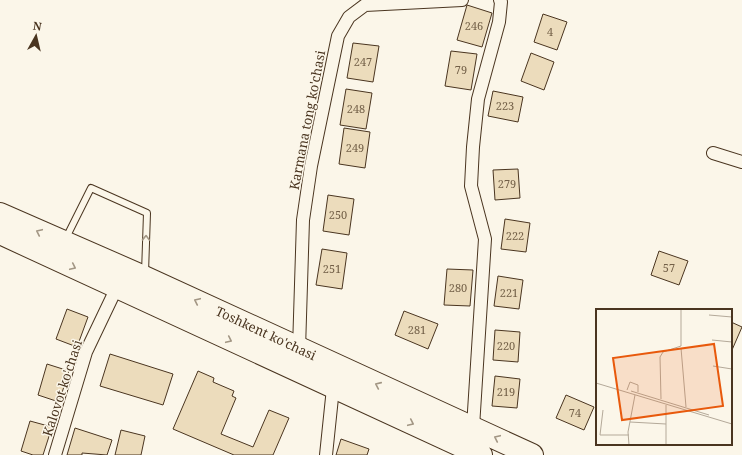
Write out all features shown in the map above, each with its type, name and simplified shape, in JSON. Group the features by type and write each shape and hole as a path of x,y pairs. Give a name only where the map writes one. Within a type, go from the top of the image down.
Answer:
{"highway":[{"name":"Toshkent ko'chasi","path":"0,214 63,243 144,277 532,455"},
{"name":"Toshkent ko'chasi","path":"0,233 481,455"}],"street":[{"name":"Karmana tong ko'chasi","path":"299,349 303,220 311,166 338,36 349,16 365,6 462,0"},
{"path":"473,427 485,239 471,186 473,147 478,99 499,22 500,0"},
{"path":"713,153 742,162"},
{"name":"Kalovot ko'chasi","path":"55,455 86,352 117,287"},
{"path":"326,455 333,388"}],"lane":[{"path":"63,243 91,188 147,213 144,277"}],"building":[{"path":"467,5 492,13 482,47 457,40"},
{"path":"543,14 567,22 557,50 534,42"},
{"path":"353,43 379,46 373,82 347,78"},
{"path":"451,51 477,54 471,90 445,86"},
{"path":"531,53 554,62 544,90 521,81"},
{"path":"346,89 372,93 366,129 340,125"},
{"path":"493,91 523,97 518,122 488,116"},
{"path":"344,128 370,132 365,168 339,164"},
{"path":"518,169 520,198 495,200 493,170"},
{"path":"328,195 354,199 349,235 323,231"},
{"path":"505,219 530,223 526,252 501,249"},
{"path":"322,249 347,253 342,289 316,285"},
{"path":"659,251 688,261 679,285 651,275"},
{"path":"447,269 473,270 470,306 444,305"},
{"path":"498,276 523,280 519,309 494,306"},
{"path":"67,309 88,317 77,347 56,339"},
{"path":"404,311 438,324 428,349 395,335"},
{"path":"732,322 742,327 732,350"},
{"path":"495,330 520,332 518,362 493,360"},
{"path":"110,354 173,374 163,405 100,386"},
{"path":"47,364 69,371 59,402 38,395"},
{"path":"198,371 214,378 213,382 234,391 232,396 236,398 221,434 253,447 269,410 289,418 273,455 234,455 173,429"},
{"path":"495,376 520,379 517,408 492,406"},
{"path":"566,395 594,407 584,430 556,418"},
{"path":"30,421 52,427 43,455 33,455 21,451"},
{"path":"75,428 112,440 107,455 82,453 82,455 67,455"},
{"path":"121,430 145,436 141,455 115,455"},
{"path":"341,439 369,449 367,455 336,455"}]}
